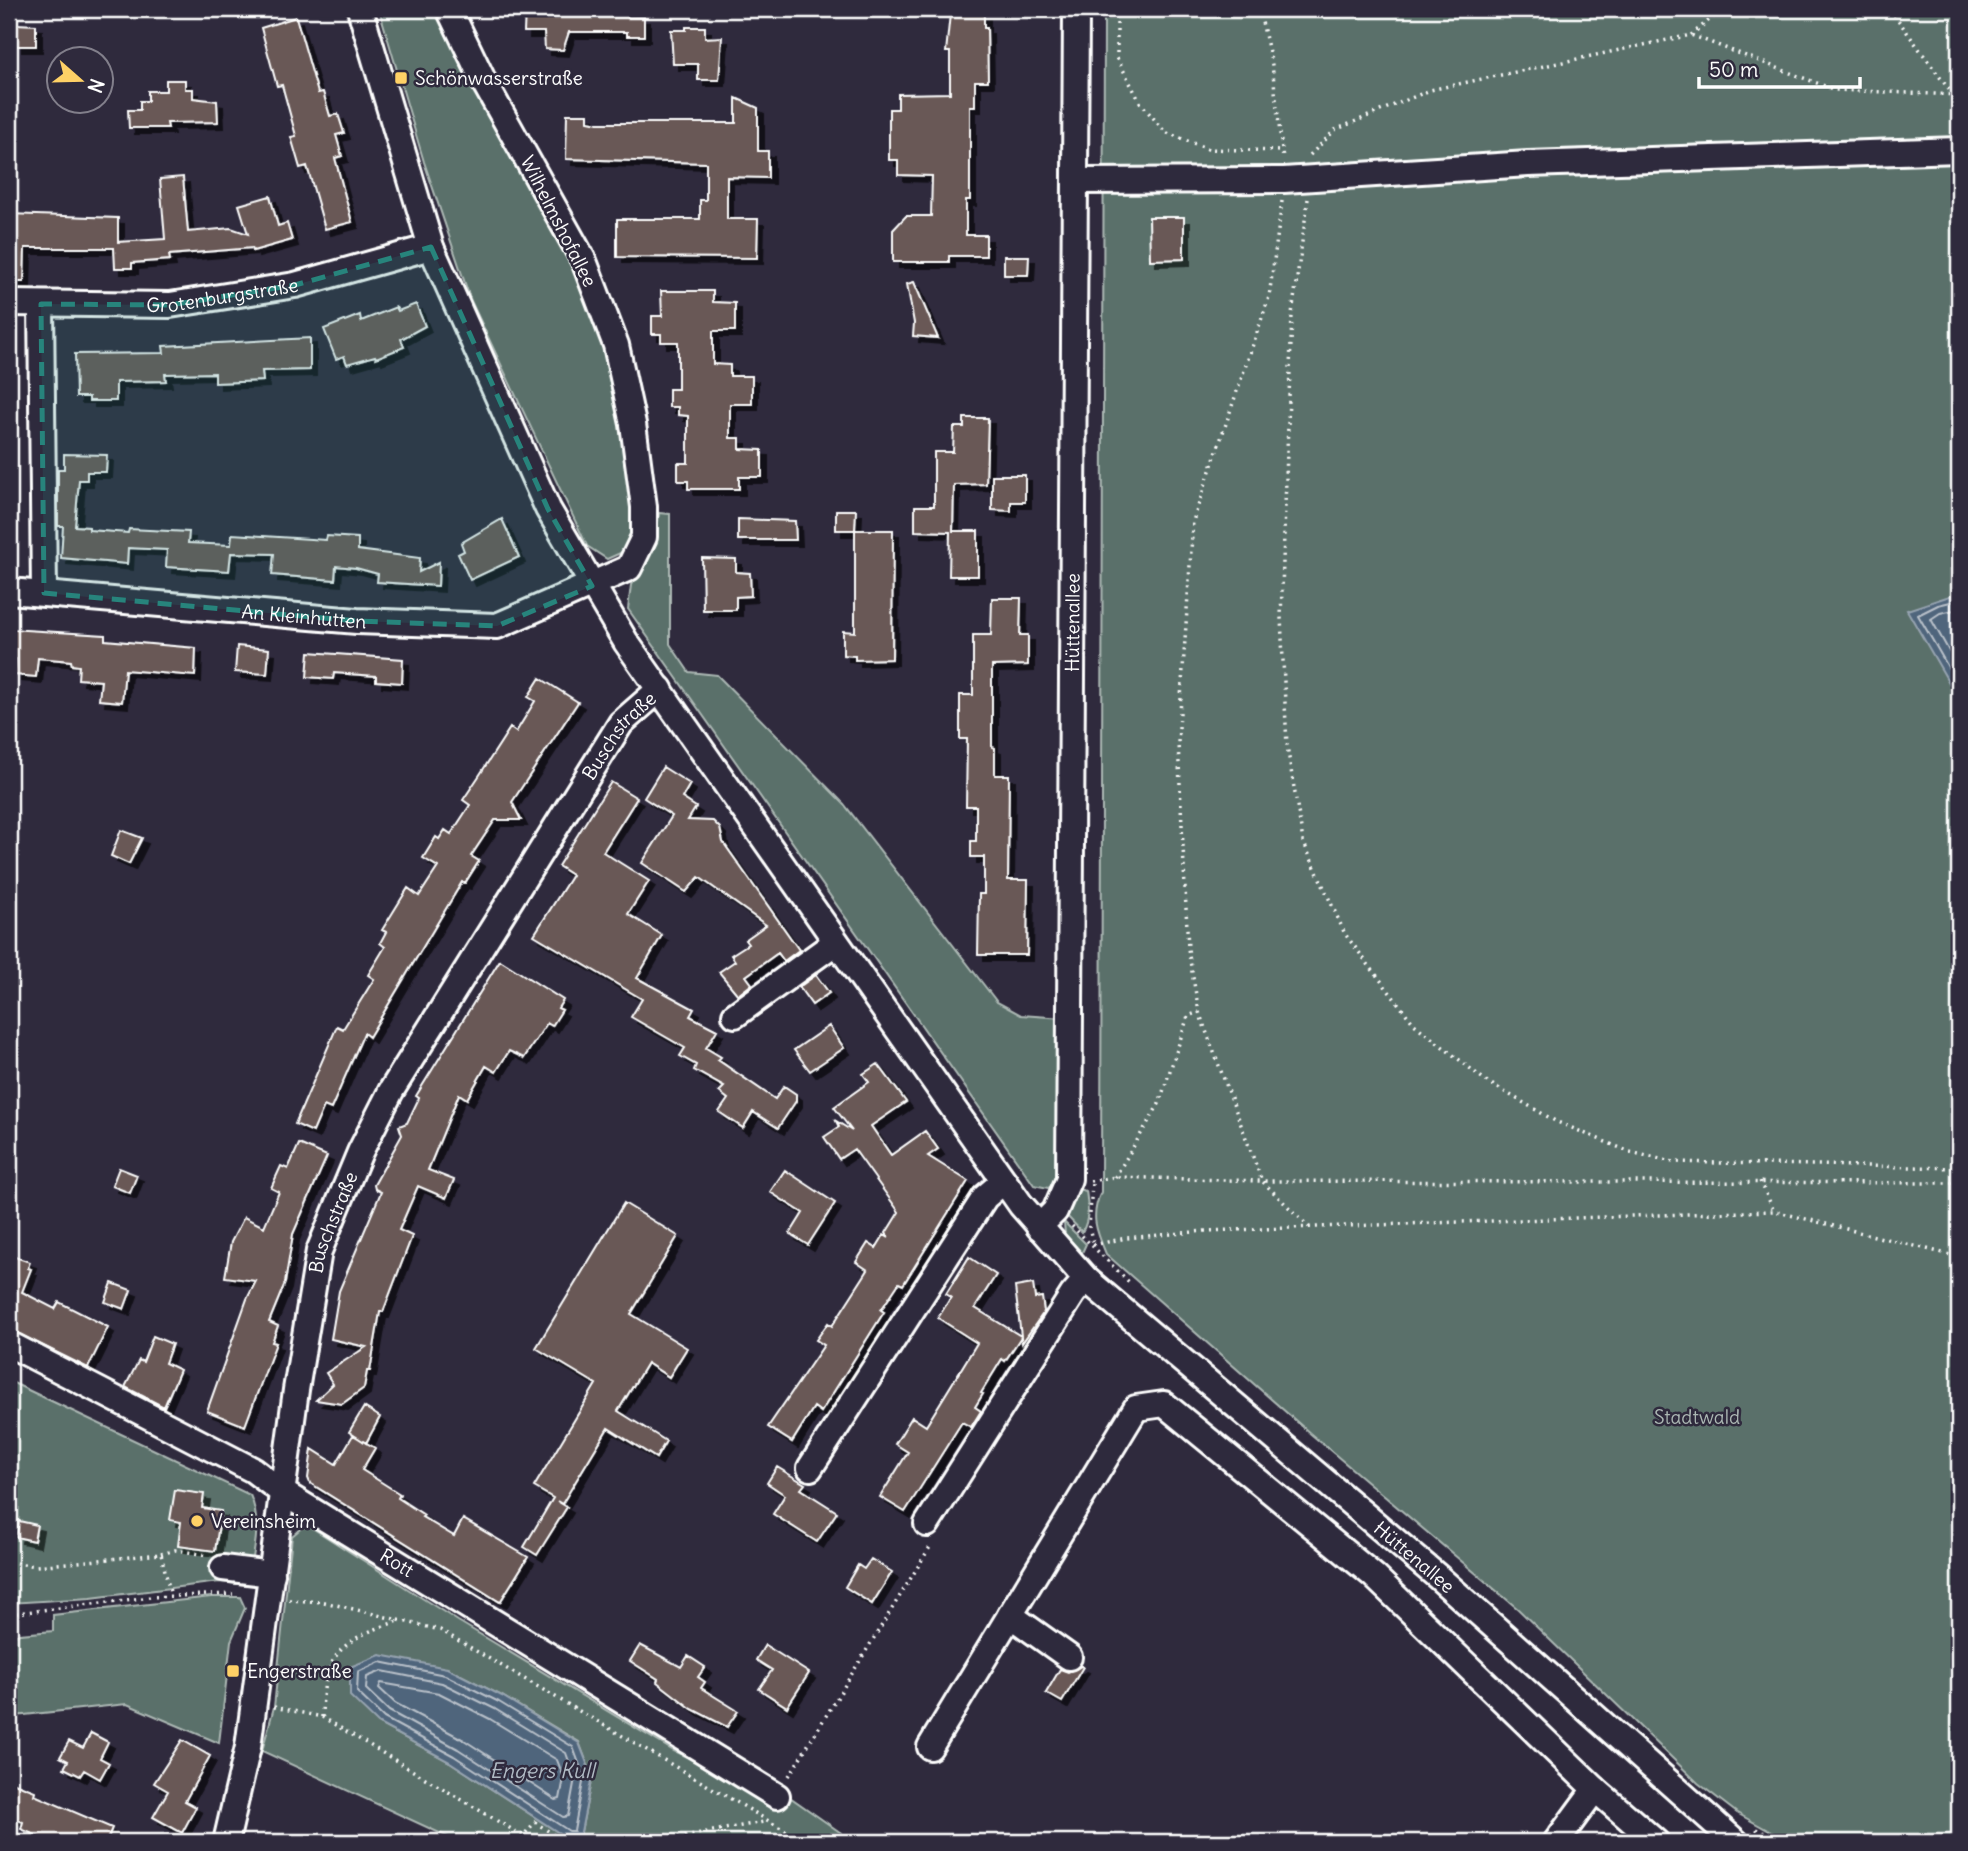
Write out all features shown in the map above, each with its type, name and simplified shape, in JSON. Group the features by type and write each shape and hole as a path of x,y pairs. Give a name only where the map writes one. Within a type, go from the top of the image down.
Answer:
{"street":[{"path":"360,9 431,247 548,509 592,586 660,689"},
{"name":"Wilhelmshofallee","path":"449,9 484,82 584,261 616,345 633,424 644,507 644,537 629,568 592,586"},
{"name":"Hüttenallee","path":"1039,1227 1055,1211 1069,1179 1076,9"},
{"path":"1075,181 1284,180 1528,164 1959,150"},
{"name":"Grotenburgstraße","path":"9,303 170,305 295,285 431,247"},
{"path":"41,304 44,593"},
{"name":"An Kleinhütten","path":"9,592 357,621 497,626 592,586"},
{"name":"Hüttenallee","path":"660,689 1004,1181 1039,1227 1086,1279 1437,1576 1736,1842"},
{"name":"Buschstraße","path":"226,1842 248,1747 282,1492 319,1251 360,1152 391,1091 621,723 660,689"},
{"path":"735,1015 836,942"},
{"path":"810,1468 985,1197 1004,1181"},
{"path":"927,1524 1073,1294 1086,1279"},
{"name":"Rott","path":"9,1344 253,1471 282,1492 777,1796"},
{"path":"930,1747 1136,1408 1164,1404 1374,1576 1595,1788 1656,1842"},
{"path":"223,1568 270,1585"},
{"path":"1010,1615 1069,1657"},
{"path":"1556,1842 1595,1788"}],"path":[{"path":"1117,9 1117,58 1139,102 1165,132 1208,149 1282,151"},
{"path":"1259,9 1272,65 1282,151 1284,180 1277,256 1269,297 1193,521 1178,743 1188,949 1199,1012 1262,1181 1309,1227"},
{"path":"1284,180 1335,130 1430,90 1691,35 1723,9"},
{"path":"1890,9 1953,95"},
{"path":"1691,35 1835,90 1959,95"},
{"path":"1310,177 1292,314 1280,617 1287,746 1303,841 1345,934 1414,1024 1486,1081 1555,1121 1630,1152 1672,1162 1959,1168"},
{"path":"1199,1012 1188,1016 1159,1104 1115,1177 1262,1181 1959,1183"},
{"path":"1092,1181 1090,1228 1093,1244 1126,1238 1205,1231 1774,1211 1959,1256"},
{"path":"1759,1181 1774,1211"},
{"path":"777,1796 930,1549 927,1524"},
{"path":"9,1562 36,1566 161,1554 175,1550 215,1556 223,1568"},
{"path":"161,1554 171,1596"},
{"path":"9,1614 171,1596 246,1594 270,1585 324,1602 440,1630 805,1842"},
{"path":"322,1717 323,1690 332,1658 346,1644 372,1629 401,1620"},
{"path":"253,1698 274,1707 322,1717 523,1836"},
{"path":"650,1842 766,1821"},
{"path":"518,1842 535,1822 565,1842"}],"highlighted area":[{"path":"431,247 548,509 592,586 497,626 357,621 44,593 41,304 170,305 295,285"}],"green space":[{"path":"379,9 441,9 561,238 597,318 617,399 634,531 627,550 607,559 587,546 471,301 424,162"},
{"name":"Stadtwald","path":"1104,9 1959,9 1959,1842 1789,1842 1737,1813 1698,1783 1518,1609 1312,1435 1106,1254 1095,1216 1101,1192"},
{"path":"659,513 670,514 670,644 689,672 717,675 844,804 997,1002 1021,1015 1063,1018 1058,1183 1048,1188 1034,1185 628,609 631,585 656,543"},
{"path":"1078,1189 1086,1191 1087,1201 1087,1217 1082,1232 1066,1215"},
{"path":"1064,1222 1086,1244 1081,1255 1065,1235"},
{"path":"9,1381 250,1495 256,1528 248,1585 219,1582 91,1598 9,1603"},
{"path":"306,1524 458,1621 674,1751 779,1801 784,1793 854,1842 579,1842 592,1776 579,1742 502,1696 447,1668 379,1724 450,1762 573,1842 459,1842 262,1751 274,1707 292,1536"},
{"path":"211,1597 240,1597 245,1608 231,1641 219,1743 127,1704 15,1716 9,1733 9,1635 53,1631 53,1615"}],"water":[{"path":"1959,593 1959,700 1907,610"},
{"name":"Engers Kull","path":"380,1655 447,1668 502,1696 579,1743 592,1776 579,1842 573,1842 450,1762 379,1724 350,1696 350,1667"}],"building":[{"path":"525,9 628,9 628,17 644,17 644,36 627,36 627,32 569,32 563,50 545,49 544,32 524,32"},
{"path":"950,14 984,14 984,28 987,28 988,81 975,81 975,106 970,106 970,200 966,200 966,235 986,235 986,256 949,256 949,262 893,262 893,230 906,216 931,216 932,176 898,175 898,160 889,160 889,109 898,109 898,94 950,93 950,52 946,52"},
{"path":"296,17 318,93 323,92 330,116 338,114 344,133 336,135 342,156 335,158 352,222 325,229 307,166 300,168 291,137 296,136 282,85 277,86 261,28"},
{"path":"16,24 36,25 36,46 16,46"},
{"path":"686,27 705,27 705,38 722,37 719,80 698,80 698,64 673,64 671,30 686,30"},
{"path":"166,80 185,80 185,89 193,89 193,98 217,101 218,122 167,123 168,128 129,128 128,110 140,110 140,101 148,101 148,91 166,91"},
{"path":"736,98 758,108 758,151 768,151 768,178 727,177 727,219 758,219 757,258 617,257 617,219 700,219 700,200 706,200 706,163 566,159 567,114 588,114 588,121 598,123 736,123"},
{"path":"183,177 188,232 231,228 248,234 239,205 270,196 278,226 287,223 292,240 253,251 252,248 169,255 170,260 132,263 132,268 115,268 114,248 25,248 24,282 9,282 9,214 118,218 118,242 165,239 160,179"},
{"path":"1149,217 1184,217 1184,259 1150,260"},
{"path":"1004,256 1029,256 1028,275 1004,275"},
{"path":"914,282 938,338 913,336 914,323 907,284"},
{"path":"661,291 713,291 713,302 735,303 735,331 713,331 713,364 730,365 730,376 752,376 752,404 730,404 730,438 740,438 740,449 762,450 762,477 739,477 739,489 688,489 688,481 678,481 678,463 688,463 688,416 678,415 678,407 669,407 669,389 678,389 678,342 661,342 661,334 652,334 652,316 662,316"},
{"path":"416,304 425,326 401,339 404,347 376,358 375,356 347,364 344,356 336,359 324,329 360,315 361,321 396,307 398,311"},
{"path":"310,338 310,370 262,371 263,381 215,383 215,373 165,374 166,381 116,382 116,401 89,401 89,397 76,397 75,354 164,353 163,346"},
{"path":"964,418 988,418 986,484 954,485 953,531 978,531 978,576 949,576 950,532 915,531 915,506 934,506 934,452 953,452 954,427 964,427"},
{"path":"64,454 107,455 106,472 87,472 87,480 79,480 75,526 89,527 89,530 128,533 129,529 189,532 188,543 231,545 232,534 326,540 327,536 358,538 358,550 420,558 419,572 439,562 438,586 377,582 378,574 336,566 335,580 272,575 274,554 231,553 229,571 166,567 167,550 128,548 127,564 61,558 63,526 58,526 58,469 64,469"},
{"path":"992,475 1025,475 1025,502 1011,502 1011,511 992,510"},
{"path":"836,510 856,510 855,530 836,530"},
{"path":"502,519 519,557 470,580 458,554 464,551 461,543"},
{"path":"738,519 795,521 796,540 738,540"},
{"path":"855,530 893,530 892,659 855,660 855,656 843,655 843,631 855,632"},
{"path":"702,558 736,559 736,572 750,573 751,596 736,597 736,610 703,610"},
{"path":"992,598 1021,598 1020,635 1028,635 1028,665 992,666 992,747 995,748 995,775 1009,775 1008,880 1028,880 1027,955 978,955 979,894 984,894 984,857 971,857 971,841 976,841 976,806 966,806 967,739 960,739 960,695 973,695 973,635 991,635"},
{"path":"9,629 105,635 105,640 196,648 195,676 125,670 122,702 99,700 101,681 78,679 79,666 72,665 71,661 38,658 36,677 15,675 16,659 9,658"},
{"path":"237,646 269,649 267,674 235,672"},
{"path":"309,652 403,659 402,683 376,681 376,676 334,673 333,679 307,677"},
{"path":"540,678 578,702 512,802 521,820 495,820 471,856 479,861 465,883 462,882 369,1037 364,1033 331,1109 324,1106 313,1132 295,1124 337,1026 343,1029 374,979 368,975 385,947 380,943 386,932 382,930 408,888 419,896 438,867 423,858 436,837 439,839 445,830 451,834 470,805 463,800 510,728 516,732 535,701 528,697"},
{"path":"663,767 690,784 682,798 696,807 688,820 713,821 720,828 723,842 799,950 784,961 778,953 746,976 752,984 738,995 719,972 735,961 731,955 748,944 745,940 766,925 699,877 686,892 642,863 672,816 644,798"},
{"path":"611,782 637,798 603,852 649,881 628,914 662,935 637,978 694,1009 690,1016 717,1030 706,1048 721,1057 718,1060 775,1099 784,1086 796,1094 796,1101 778,1128 753,1112 743,1128 719,1112 728,1099 719,1092 724,1087 694,1070 696,1065 680,1056 685,1048 631,1017 642,999 534,935 572,875 558,866"},
{"path":"121,830 142,838 129,864 111,856"},
{"path":"500,960 563,1000 558,1008 562,1010 552,1026 547,1023 524,1058 509,1051 496,1072 486,1066 467,1099 459,1094 428,1170 454,1180 446,1198 418,1186 399,1230 412,1236 383,1312 380,1312 370,1371 367,1371 364,1388 342,1404 316,1400 333,1384 326,1373 366,1347 331,1339 339,1291 381,1192 375,1189 374,1185 402,1135 399,1126 407,1123 419,1098 416,1096"},
{"path":"816,975 829,993 812,1005 799,987"},
{"path":"829,1026 844,1048 810,1071 794,1050"},
{"path":"878,1064 906,1102 871,1126 891,1155 925,1131 938,1149 928,1156 968,1181 903,1285 899,1283 881,1310 884,1312 821,1412 814,1407 792,1442 768,1427 824,1345 816,1340 828,1323 832,1326 868,1270 856,1262 868,1243 876,1248 884,1235 889,1238 886,1233 899,1212 854,1149 839,1159 824,1137 839,1127 836,1121 852,1131 834,1107 869,1082 863,1074"},
{"path":"299,1144 327,1156 293,1234 285,1283 269,1322 278,1326 272,1342 276,1343 245,1426 207,1411 256,1281 225,1277 231,1242 244,1217 264,1227 279,1192 271,1188 281,1166 288,1169"},
{"path":"119,1168 137,1175 130,1193 112,1186"},
{"path":"785,1170 835,1203 808,1245 790,1234 803,1213 770,1192"},
{"path":"624,1203 678,1236 631,1314 687,1348 669,1377 647,1363 618,1411 666,1441 656,1458 608,1428 562,1504 567,1507 537,1555 524,1547 553,1498 534,1487 596,1384 536,1348"},
{"path":"9,1255 30,1262 28,1268 31,1269 22,1292 55,1309 59,1302 108,1327 88,1368 9,1329"},
{"path":"969,1257 996,1275 975,1308 1021,1336 1015,1287 1033,1284 1035,1298 1042,1297 1044,1312 1022,1343 1021,1337 1005,1361 1002,1359 981,1393 983,1394 975,1407 981,1411 971,1427 962,1422 905,1512 880,1497 908,1452 895,1444 912,1417 926,1426 977,1343 938,1318 951,1297 946,1294"},
{"path":"112,1283 131,1290 124,1309 105,1302"},
{"path":"153,1336 172,1344 165,1363 180,1370 164,1407 125,1387 139,1360 143,1362"},
{"path":"364,1407 380,1417 366,1443 349,1432"},
{"path":"353,1435 375,1448 362,1470 400,1494 398,1498 424,1515 422,1517 454,1536 463,1519 528,1557 500,1602 310,1483 308,1478 312,1449 336,1464"},
{"path":"777,1467 805,1484 801,1489 837,1512 817,1542 773,1514 785,1495 767,1483"},
{"name":"Vereinsheim","path":"175,1490 204,1494 202,1508 221,1511 215,1551 178,1546 181,1522 170,1520"},
{"path":"19,1521 37,1525 34,1541 16,1537"},
{"path":"871,1559 892,1572 872,1604 845,1587 858,1565 864,1569"},
{"path":"640,1645 681,1667 688,1656 705,1667 698,1677 705,1682 701,1688 738,1711 727,1727 692,1709 657,1682 658,1679 630,1661"},
{"path":"765,1645 809,1673 787,1707 759,1689 772,1670 756,1660"},
{"path":"1083,1667 1062,1702 1046,1693 1060,1669 1068,1672"},
{"path":"91,1733 108,1742 100,1758 109,1763 100,1779 84,1770 80,1776 64,1768 68,1761 60,1757 69,1741 83,1748"},
{"path":"182,1740 210,1756 185,1801 196,1807 182,1833 153,1817 168,1791 154,1783"},
{"path":"9,1781 35,1791 34,1795 112,1828 106,1842 40,1842 42,1838 21,1829 23,1822 9,1816"}],"place":[{"name":"Schönwasserstraße","path":"401,78"},
{"name":"Vereinsheim","path":"197,1521"},
{"name":"Engerstraße","path":"233,1671"}]}
